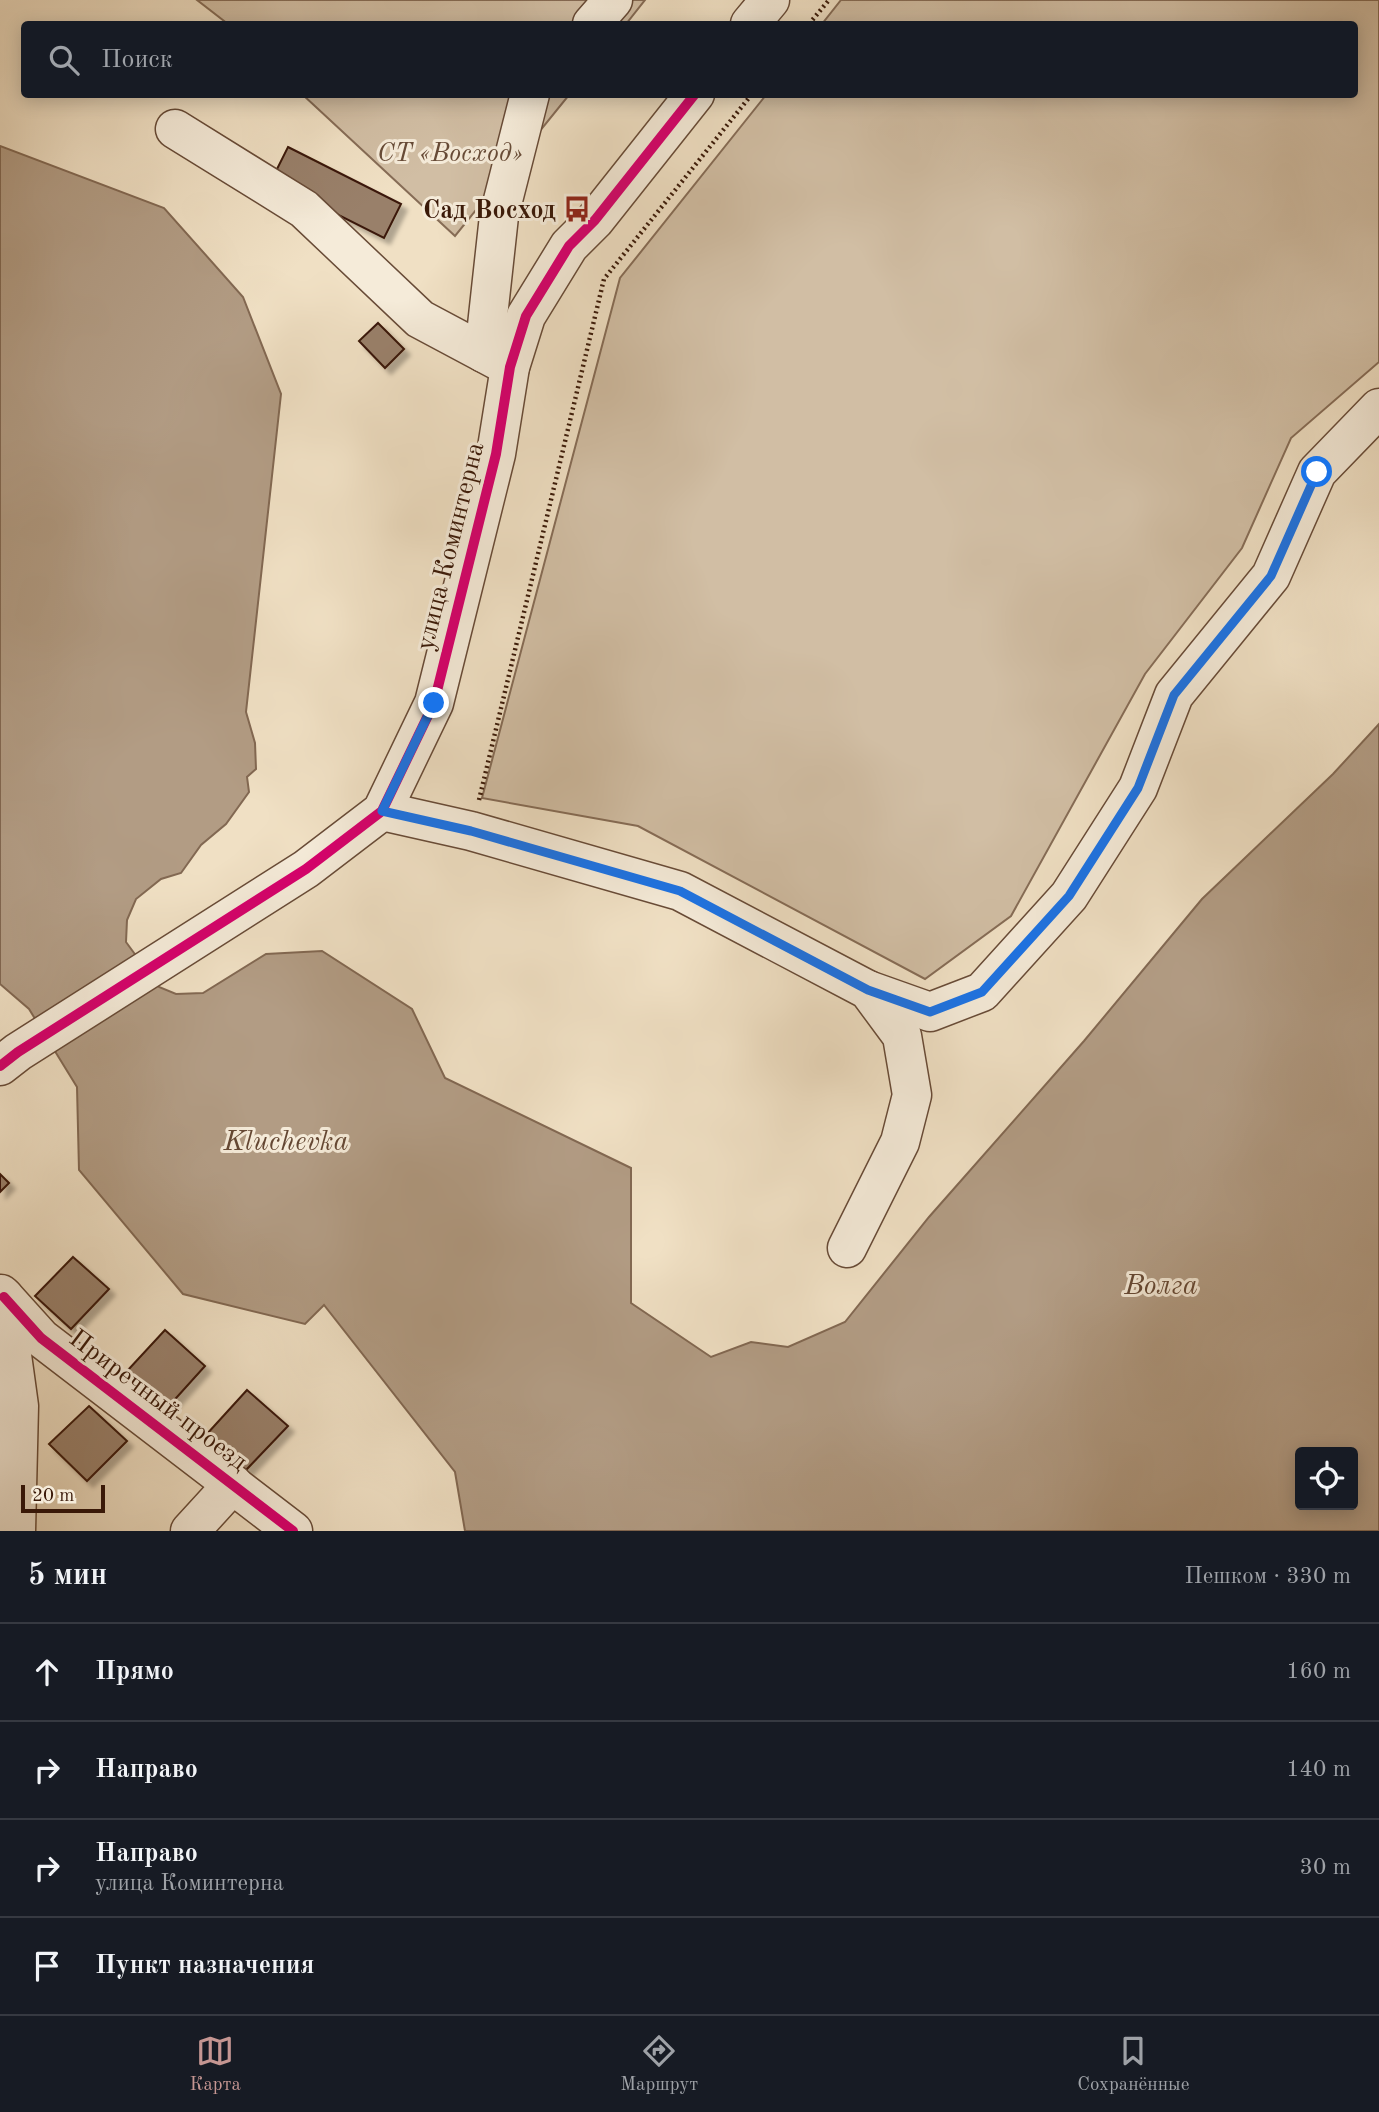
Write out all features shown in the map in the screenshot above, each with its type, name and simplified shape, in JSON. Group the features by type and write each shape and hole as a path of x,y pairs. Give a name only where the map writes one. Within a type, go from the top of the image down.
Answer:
{"street":[{"path":"579,0 590,21"},
{"path":"594,21 613,0"},
{"path":"752,21 770,0"},
{"path":"175,129 304,209 420,319 497,360 499,216 529,98"},
{"name":"улица Коминтерна","path":"9,1059 306,869 382,811 434,703 496,454 497,360 569,246 595,220 692,98"},
{"path":"382,811 471,831 680,891 868,990 930,1012 982,992 1069,896 1138,788 1174,695 1271,576 1317,472 1379,408"},
{"path":"847,1248 900,1142 912,1095 902,1036 868,990"},
{"path":"2,1295 19,1406 16,1531"},
{"name":"Приречный проезд","path":"2,1295 41,1338 293,1531"},
{"path":"190,1531 233,1484"}],"path":[{"path":"812,21 829,0"},
{"path":"471,831 604,279 749,98"}],"green space":[{"path":"197,0 645,0 628,21 224,21"},
{"path":"841,0 1379,0 1379,362 1291,438 1242,548 1145,674 1011,916 925,979 638,826 482,798 620,278 764,98 1358,98 1358,21 824,21"},
{"name":"СТ «Восход»","path":"306,98 567,98 455,236"}],"water":[{"path":"0,146 164,208 243,297 281,394 246,712 255,743 256,769 247,777 249,792 226,824 201,845 181,873 161,879 136,899 127,920 126,942 159,987 176,994 203,993 266,954 322,951 412,1009 445,1078 631,1168 631,1303 711,1357 751,1342 788,1347 845,1322 929,1217 1084,1041 1202,899 1333,774 1379,724 1379,1531 465,1531 455,1472 324,1305 305,1324 183,1294 79,1170 77,1087 29,1009 0,984"}],"building":[{"path":"288,147 401,204 384,238 271,181"},
{"path":"378,323 404,349 385,368 359,341"},
{"path":"0,1174 9,1183 0,1192"},
{"path":"73,1257 109,1289 71,1329 35,1296"},
{"path":"165,1330 205,1366 168,1407 128,1370"},
{"path":"247,1390 288,1426 246,1470 206,1435"},
{"path":"89,1406 127,1441 87,1481 49,1444"}],"cycle path":[{"path":"0,1066 306,869 382,811 434,703 496,454 510,367 526,316 569,246 595,220 692,98"},
{"path":"4,1297 41,1338 293,1531"}],"place":[{"name":"Сад Восход","path":"577,209"}],"route":[{"path":"434,703 382,811 471,831 680,891 868,990 930,1012 982,992 1069,896 1138,788 1174,695 1271,576 1317,472"}],"water label":[{"name":"Kluchevka","path":"286,1140"},
{"name":"Волга","path":"1161,1284"}]}
